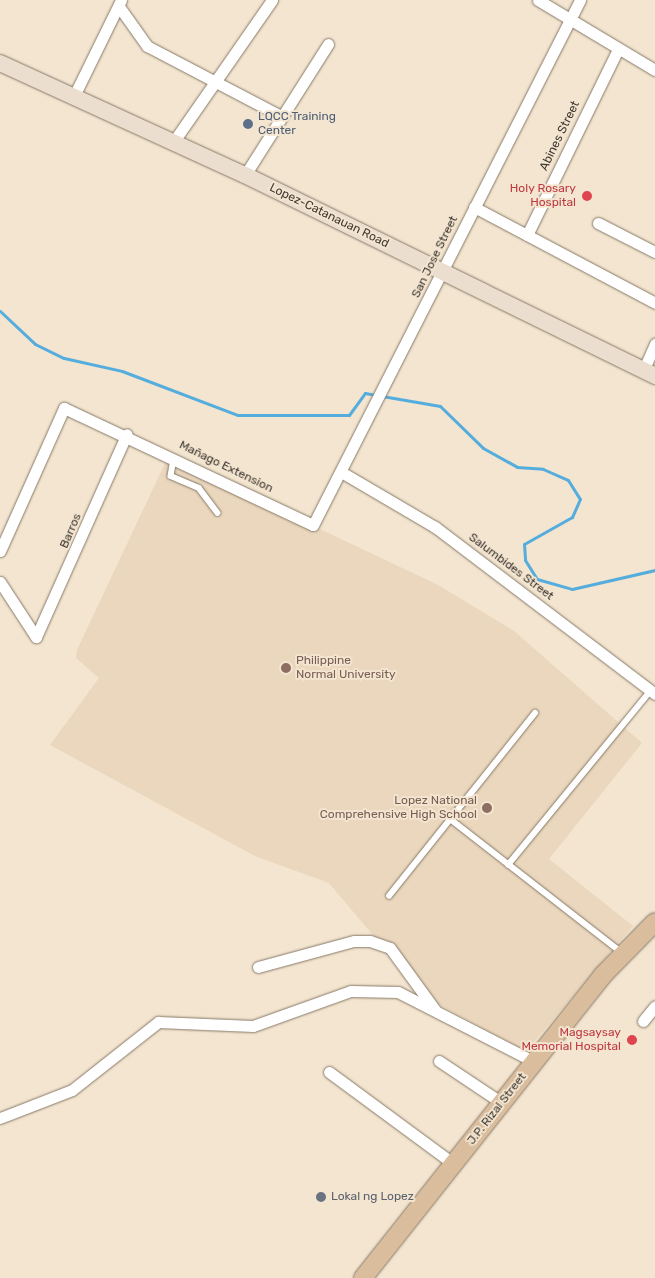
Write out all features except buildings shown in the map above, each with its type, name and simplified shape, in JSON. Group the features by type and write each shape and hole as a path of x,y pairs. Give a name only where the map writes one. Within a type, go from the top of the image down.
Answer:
{"main road":[{"name":"Lopez-Catanauan Road","path":"0,62 73,98 174,141 245,175 649,374"},
{"name":"J.P. Rizal Street","path":"363,1278 622,953 655,922"}],"street":[{"path":"174,141 272,0"},
{"path":"538,0 655,70"},
{"name":"San Jose Street","path":"313,525 343,473 392,370 444,273 474,207 580,0"},
{"path":"119,3 147,46 279,115"},
{"path":"73,98 119,3"},
{"path":"245,175 279,115 328,44"},
{"name":"Abines Street","path":"527,235 618,49"},
{"path":"474,207 655,303"},
{"path":"598,223 655,252"},
{"path":"649,374 655,344"},
{"name":"Mañago Extension","path":"0,552 64,408 127,434 313,525"},
{"name":"Barros","path":"0,582 36,637 127,434"},
{"name":"Salumbides Street","path":"343,473 435,527 654,690"},
{"path":"258,966 354,941 370,941 390,948 437,1012"},
{"path":"0,1118 72,1090 158,1022 253,1026 351,991 398,992 535,1062"},
{"path":"643,1020 655,1006"},
{"path":"439,1061 502,1103"},
{"path":"329,1072 454,1164"}],"lane":[{"path":"175,458 168,471 171,476 199,488 218,513"},
{"path":"508,865 654,690"},
{"path":"389,896 534,713"},
{"path":"449,818 622,953"}],"shaded area":[{"name":"Philippine Normal University","path":"168,457 438,585 514,631 642,743 549,859 633,926 526,1051 425,997 329,883 255,856 50,745 99,678 76,658 77,650"}],"waterway":[{"path":"0,311 35,344 64,358 122,371 238,415 349,415 365,393 376,395"},
{"path":"382,396 440,406 483,448 517,467 543,469 568,480 580,499 572,517 524,544 525,560 537,579 572,589 655,570"}],"place":[{"name":"LQCC Training Center","path":"248,124"},
{"name":"Holy Rosary Hospital","path":"587,196"},
{"name":"Philippine Normal University","path":"286,668"},
{"name":"Lopez National Comprehensive High School","path":"487,808"},
{"name":"Magsaysay Memorial Hospital","path":"632,1040"},
{"name":"Lokal ng Lopez","path":"321,1197"}]}
